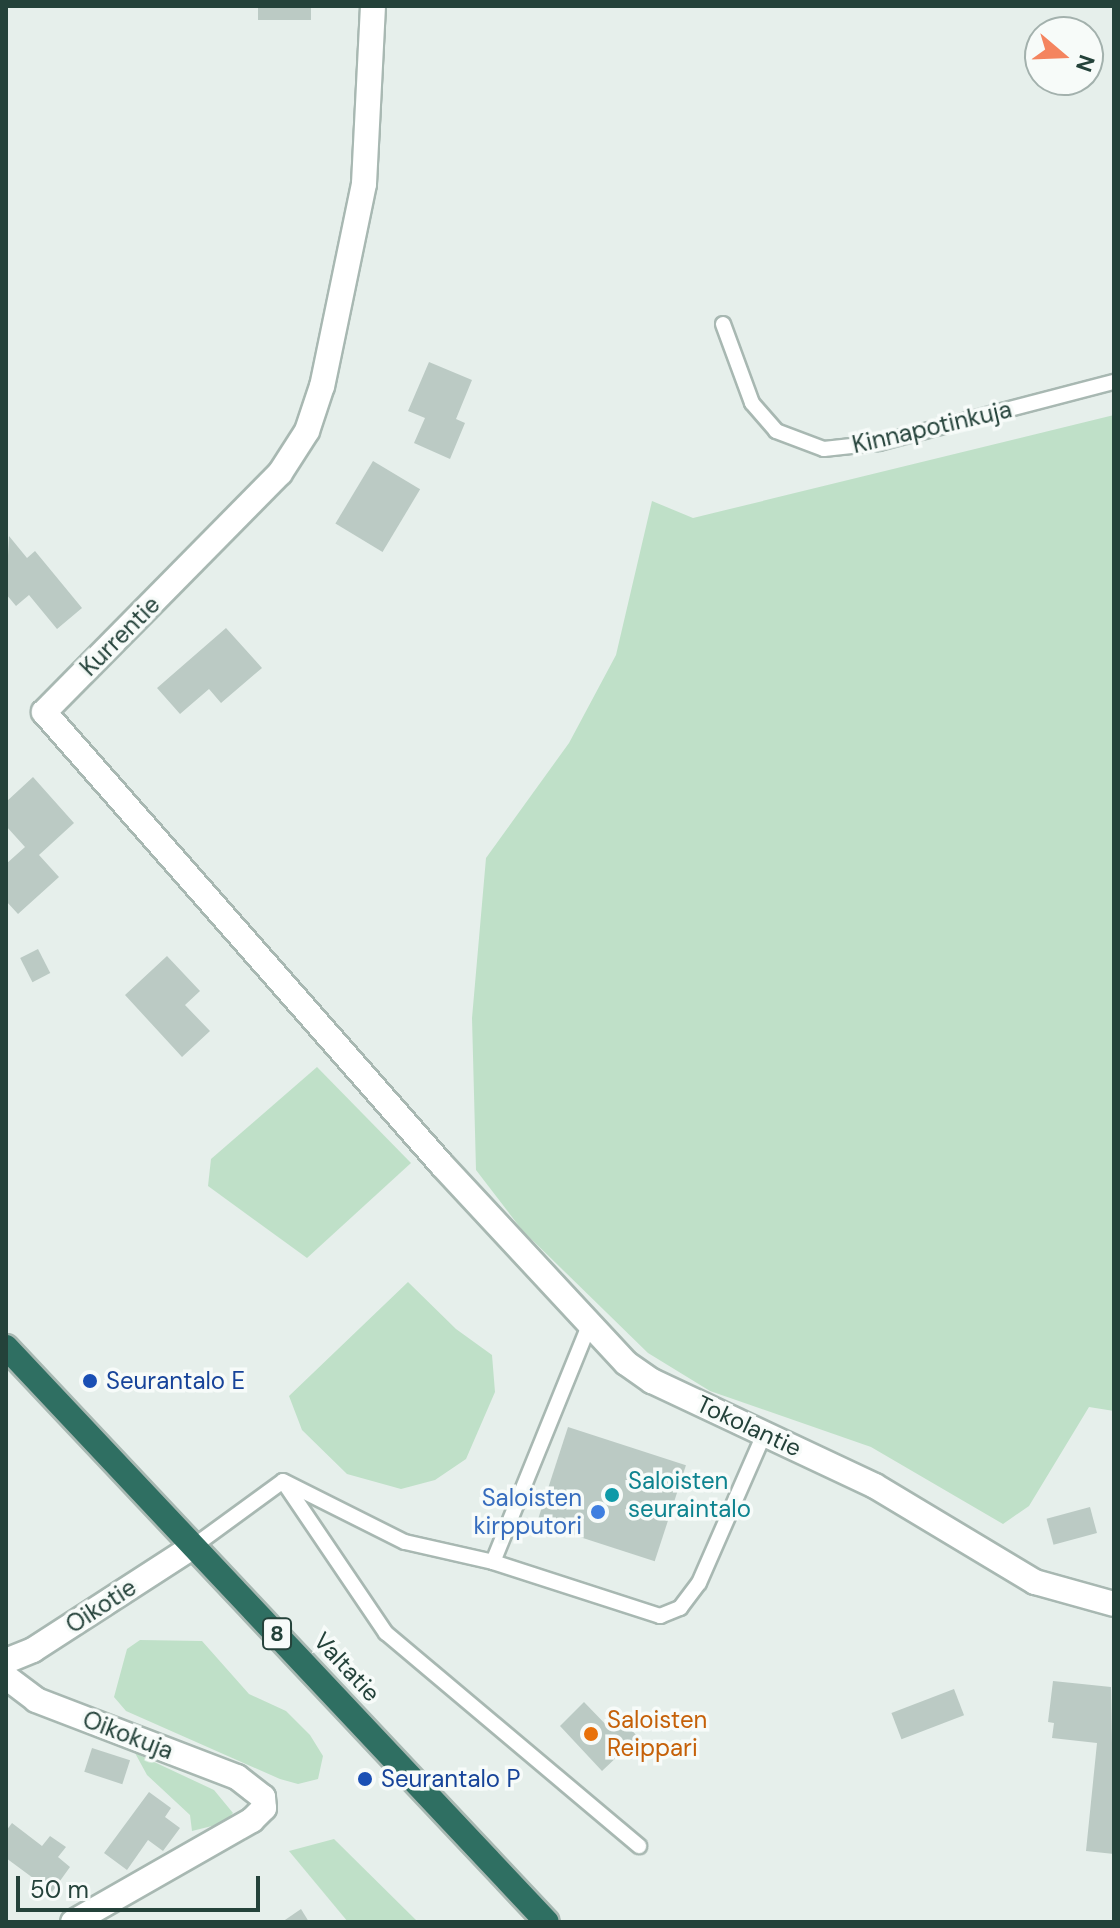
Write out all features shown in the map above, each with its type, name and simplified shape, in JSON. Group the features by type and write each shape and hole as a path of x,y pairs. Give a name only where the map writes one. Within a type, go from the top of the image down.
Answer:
{"highway":[{"name":"Valtatie","path":"6,1347 547,1922"}],"street":[{"name":"Kurrentie","path":"373,6 364,184 322,386 307,431 280,473 44,712 442,1165"},
{"name":"Tokolantie","path":"442,1165 589,1326 652,1381 949,1525 1035,1582 1114,1604"},
{"name":"Oikotie","path":"6,1661 33,1650 194,1546"},
{"name":"Oikokuja","path":"6,1677 36,1700 253,1787 264,1808 252,1820 73,1922"}],"lane":[{"name":"Kinnapotinkuja","path":"723,324 752,403 776,431 824,449 879,443 1114,382"},
{"path":"493,1562 589,1326"},
{"path":"283,1481 405,1542 493,1562 660,1616 680,1608 699,1583 764,1434"},
{"path":"194,1546 283,1481"},
{"path":"283,1481 386,1633 639,1846"}],"green space":[{"path":"1114,415 1114,1411 1089,1407 1029,1506 1003,1524 871,1447 710,1391 648,1353 522,1230 476,1170 472,1018 486,858 569,743 616,655 652,501 693,518"},
{"path":"317,1067 411,1163 307,1258 208,1186 211,1159"},
{"path":"408,1282 456,1329 492,1355 495,1392 466,1459 435,1480 401,1489 347,1474 302,1430 289,1396"},
{"path":"140,1640 202,1641 249,1694 286,1711 310,1735 323,1756 318,1779 298,1784 280,1779 126,1711 114,1697 127,1649"},
{"path":"135,1753 214,1790 233,1813 224,1823 192,1831 190,1815 147,1775"},
{"path":"334,1839 418,1922 348,1922 289,1851"}],"building":[{"path":"258,6 311,6 311,20 258,20"},
{"path":"429,362 472,380 456,419 465,423 450,459 414,443 425,418 408,411"},
{"path":"373,461 420,489 383,552 335,524"},
{"path":"9,536 27,558 35,551 82,608 57,629 29,595 16,606 6,594"},
{"path":"226,628 262,668 221,703 209,689 180,714 157,688"},
{"path":"33,777 74,823 39,855 59,877 18,914 6,901 6,864 25,847 6,826 6,802"},
{"path":"38,949 50,973 32,982 20,958"},
{"path":"167,956 200,991 185,1005 210,1031 182,1057 125,995"},
{"name":"Saloisten seuraintalo","path":"568,1427 686,1465 655,1561 537,1523"},
{"path":"1090,1507 1097,1533 1054,1545 1047,1519"},
{"path":"1053,1681 1111,1687 1114,1854 1086,1851 1097,1743 1052,1738 1054,1723 1048,1722"},
{"path":"954,1689 964,1715 901,1739 891,1713"},
{"path":"584,1702 611,1730 622,1720 638,1737 602,1771 560,1726"},
{"path":"92,1748 130,1760 122,1784 84,1772"},
{"path":"149,1792 171,1808 165,1817 180,1828 163,1851 148,1840 127,1870 104,1853"},
{"path":"12,1823 42,1846 50,1836 66,1847 58,1857 70,1867 52,1892 6,1858 6,1831"},
{"path":"301,1909 309,1922 282,1922"}],"place":[{"name":"Seurantalo E","path":"90,1381"},
{"name":"Saloisten seuraintalo","path":"612,1495"},
{"name":"Saloisten kirpputori","path":"598,1512"},
{"name":"Saloisten Reippari","path":"591,1734"},
{"name":"Seurantalo P","path":"365,1779"}]}
